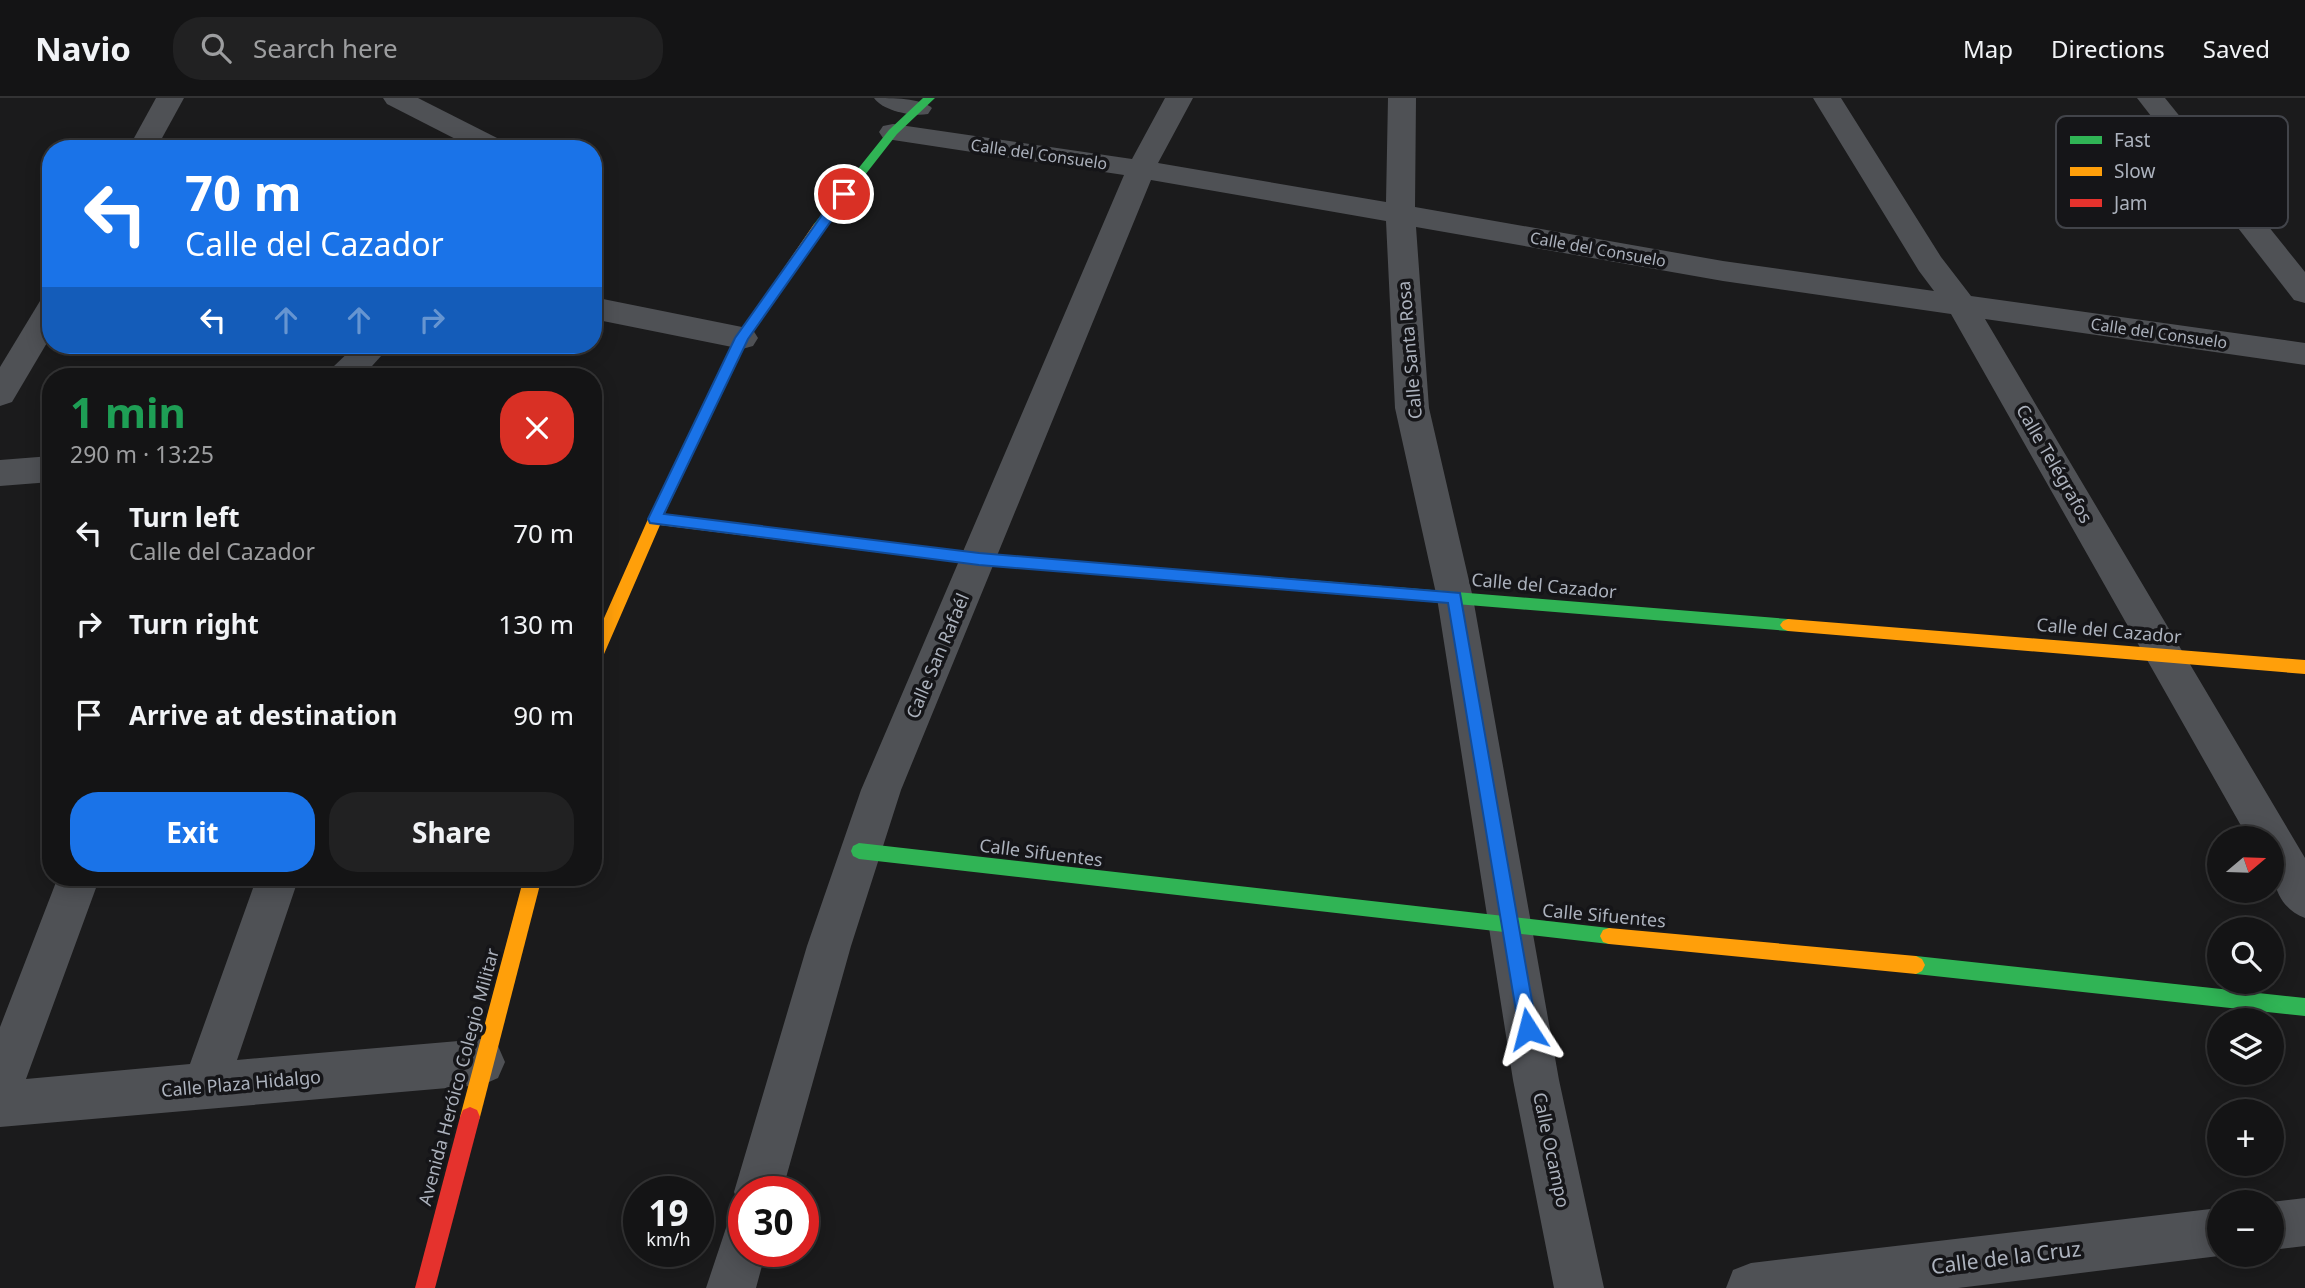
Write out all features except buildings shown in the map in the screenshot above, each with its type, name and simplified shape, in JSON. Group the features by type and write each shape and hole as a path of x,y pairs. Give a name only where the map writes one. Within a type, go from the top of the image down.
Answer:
{"street":[{"path":"147,140 170,98"},
{"path":"397,98 479,140"},
{"path":"888,98 923,103"},
{"name":"Calle San Rafaél","path":"763,1176 829,946 881,790 1141,169 1179,98"},
{"name":"Calle Santa Rosa","path":"1402,98 1400,213 1412,408 1455,598"},
{"name":"Calle Telégrafos","path":"1826,98 1930,264 1961,304 2264,826"},
{"path":"2151,98 2165,116"},
{"path":"602,640 655,519 742,338 827,214 893,132 923,103"},
{"name":"Calle del Consuelo","path":"893,132 1141,169 1723,271 2305,355"},
{"path":"2254,228 2305,293"},
{"path":"602,309 742,338"},
{"path":"0,394 42,324"},
{"path":"351,368 366,354"},
{"path":"0,473 42,470"},
{"name":"Calle del Cazador","path":"655,519 979,559 2305,667"},
{"name":"Calle Ocampo","path":"1455,598 1536,1080 1579,1288"},
{"name":"Calle Sifuentes","path":"859,851 1512,927 1982,971 2305,1007"},
{"name":"Calle Telégrafos","path":"2284,862 2305,898"},
{"path":"0,1086 76,886"},
{"path":"205,1088 275,886"},
{"name":"Avenida Heróico Colegio Militar","path":"425,1288 482,1062 531,886"},
{"name":"Calle Plaza Hidalgo","path":"0,1104 482,1062"},
{"path":"2284,1225 2305,1222"},
{"name":"Calle de la Cruz","path":"1751,1288 2207,1233"},
{"path":"731,1288 737,1267"}],"traffic: fast":[{"path":"818,227 893,132 929,98"},
{"path":"907,550 979,559 1788,625"},
{"path":"859,851 1609,936"},
{"path":"1916,965 2305,1007"}],"traffic: slow":[{"path":"602,640 655,519 742,338 818,227"},
{"path":"655,519 907,550"},
{"path":"1788,625 2305,667"},
{"path":"470,1117 531,886"},
{"path":"1609,936 1916,965"}],"traffic: jam":[{"path":"425,1288 470,1117"}],"route":[{"path":"844,194 827,214 742,338 655,519 979,559 1455,598 1528,1029"}]}
